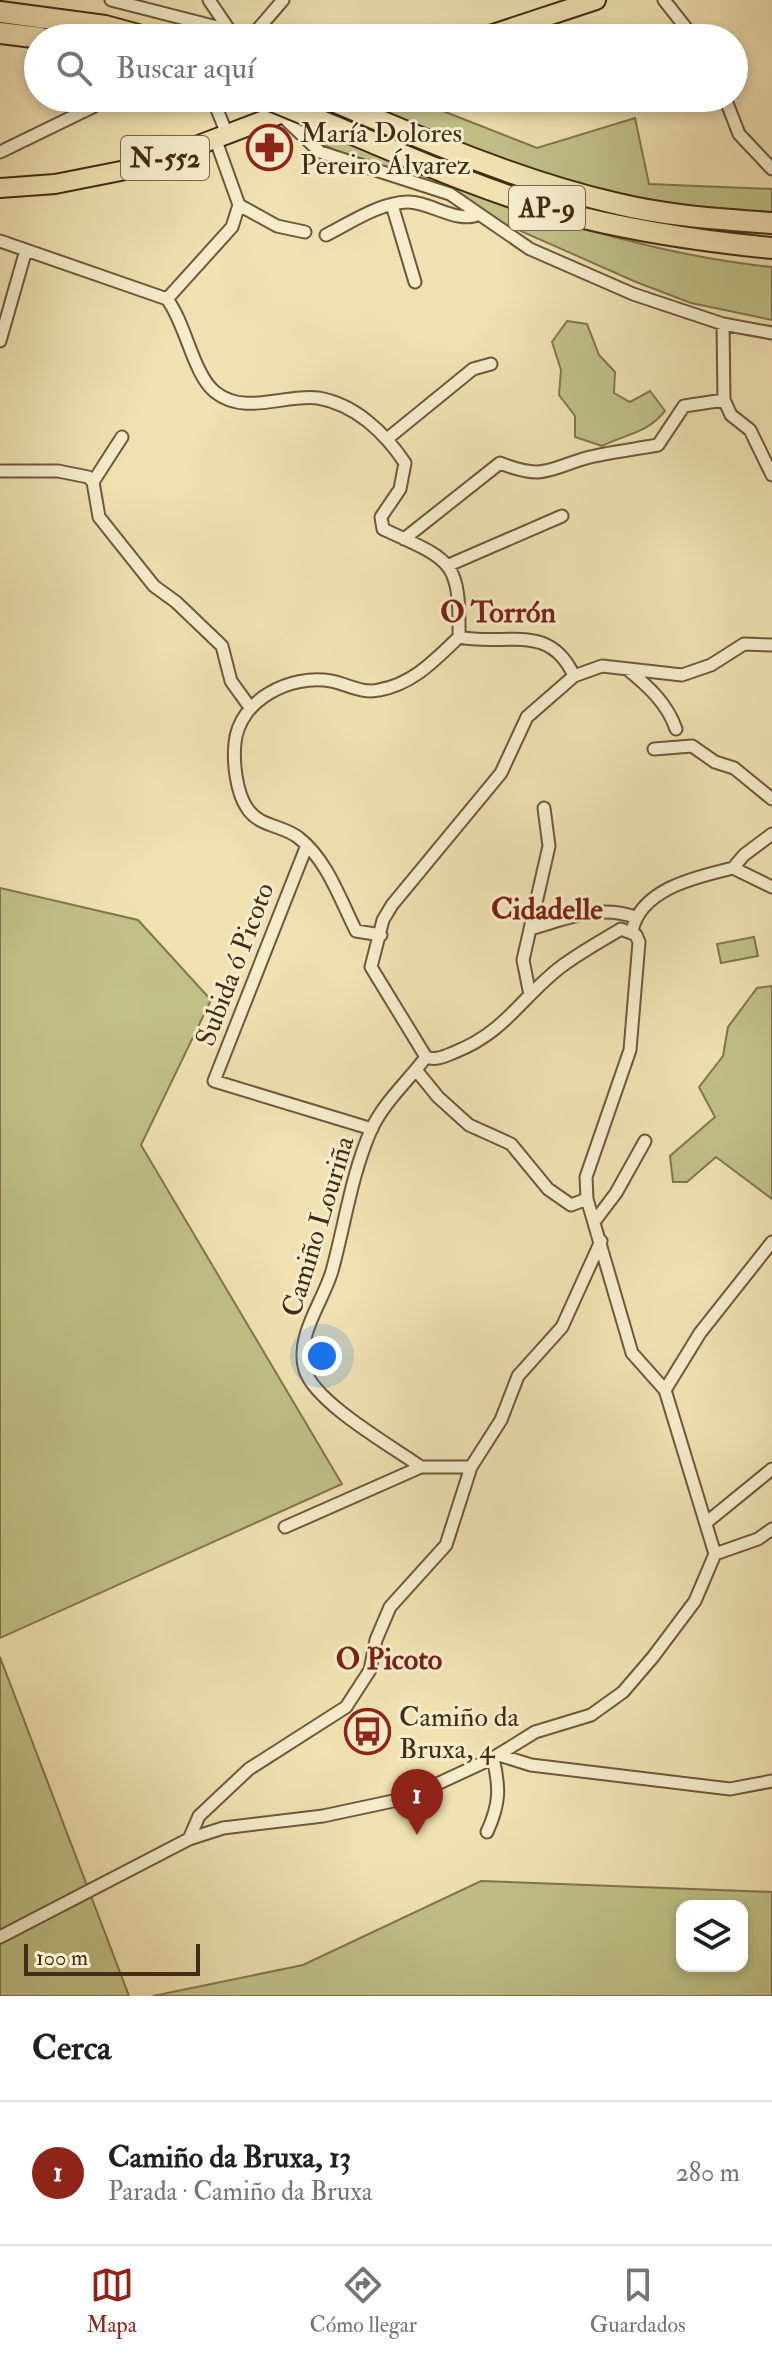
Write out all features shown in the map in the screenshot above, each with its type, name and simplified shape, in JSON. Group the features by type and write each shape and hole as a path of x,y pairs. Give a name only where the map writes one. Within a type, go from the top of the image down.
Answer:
{"highway":[{"path":"518,24 596,0"},
{"path":"0,12 90,24"},
{"path":"0,33 24,36"},
{"name":"N-552","path":"0,188 55,184 141,167 286,112"},
{"name":"AP-9","path":"299,112 454,176 556,211 696,241 772,248"},
{"name":"AP-9","path":"360,112 532,180 614,203 691,217 772,223"}],"street":[{"path":"111,0 211,24"},
{"path":"209,0 225,24"},
{"path":"664,0 683,24"},
{"path":"264,24 279,1"},
{"path":"0,152 82,112"},
{"path":"167,299 232,227 239,205 217,112"},
{"path":"730,112 739,134 772,169"},
{"path":"280,114 320,152 355,166 410,178 450,194 530,249 633,294 723,324 772,333"},
{"path":"326,235 392,205 409,202 461,216 479,214"},
{"path":"239,205 277,226 305,232"},
{"path":"392,205 415,282"},
{"path":"0,241 167,299 177,312 204,379 214,392 234,402 317,398 354,410 387,439 405,463 400,489 381,517 383,529 449,565 460,591 459,637 428,667 402,683 376,691 330,681 300,682 281,688 249,706 237,725 234,747 240,793 247,808 261,822 295,834 307,845 320,860 356,931 381,935"},
{"path":"0,341 26,250"},
{"path":"723,324 724,400 731,415 750,430 772,475"},
{"path":"387,439 473,369 491,364"},
{"path":"404,539 500,463 527,473 559,470 592,457 658,445 684,406 724,400"},
{"path":"122,437 93,482 99,517 154,586 176,602 222,646 231,681 249,706"},
{"path":"0,471 58,471 83,475 93,482"},
{"path":"449,565 562,516"},
{"path":"459,637 547,643 566,659 574,676"},
{"path":"632,931 621,929 598,942 563,966 530,995 513,1016 472,1045 437,1058 426,1057 371,967 383,920 392,905 501,773 527,717 574,676 602,666 682,675 711,665 744,644 772,645"},
{"path":"627,668 671,713 676,729"},
{"path":"654,749 692,746 715,762 734,768 772,799"},
{"path":"530,995 523,960 549,846 544,808"},
{"path":"0,1937 189,1839 223,1828 323,1816 407,1798 496,1756 535,1732 591,1715 623,1692 695,1601 715,1554 707,1522 665,1390 632,1353 587,1199 586,1177 630,1050 639,942 632,931 635,917 679,881 733,868 744,855 772,834"},
{"name":"Subida ó Picoto","path":"307,845 214,1081 372,1129"},
{"path":"733,868 772,887"},
{"path":"530,929 589,912 614,910 635,917"},
{"name":"Camiño Louriña","path":"421,1467 348,1419 305,1372 304,1354 313,1311 331,1274 347,1197 372,1129 390,1100 426,1057"},
{"path":"416,1070 438,1097 469,1125 511,1144 548,1189 571,1205 587,1199"},
{"path":"594,1222 616,1193 645,1141"},
{"path":"189,1839 199,1816 249,1769 346,1707 370,1670 376,1640 390,1607 446,1545 471,1467 501,1420 518,1376 562,1327 601,1241"},
{"path":"665,1390 700,1333 772,1242"},
{"path":"285,1527 421,1467 471,1467"},
{"path":"707,1522 772,1469"},
{"path":"715,1554 758,1539 772,1529"},
{"path":"496,1756 531,1765 730,1789 772,1781"},
{"path":"487,1832 498,1808 500,1787 496,1756"}],"green space":[{"path":"388,112 446,112 537,148 635,118 649,184 772,189 772,214 664,203 611,192 507,162"},
{"path":"300,124 473,192 590,230 650,246 772,267 772,320 691,303 636,282 505,224 453,191 356,160 316,141"},
{"path":"567,321 587,324 599,355 615,372 614,393 630,402 650,391 665,411 658,419 644,429 602,446 575,437 575,416 559,395 561,370 552,342"},
{"path":"0,888 138,920 211,1000 141,1145 342,1484 0,1638"},
{"path":"754,937 758,956 721,963 717,944"},
{"path":"772,986 772,1199 716,1157 687,1182 673,1182 670,1156 715,1117 699,1087 723,1056 728,1027 757,988"},
{"path":"0,1657 129,1996 0,1996"},
{"path":"481,1881 772,1892 772,1996 153,1996 303,1965"}],"place":[{"name":"María Dolores Pereiro Álvarez","path":"269,148"},
{"name":"Camiño da Bruxa, 4","path":"368,1732"},
{"name":"Camiño da Bruxa, 13","path":"417,1835"}],"district":[{"name":"O Torrón","path":"498,612"},
{"name":"Cidadelle","path":"547,909"},
{"name":"O Picoto","path":"389,1659"}]}
